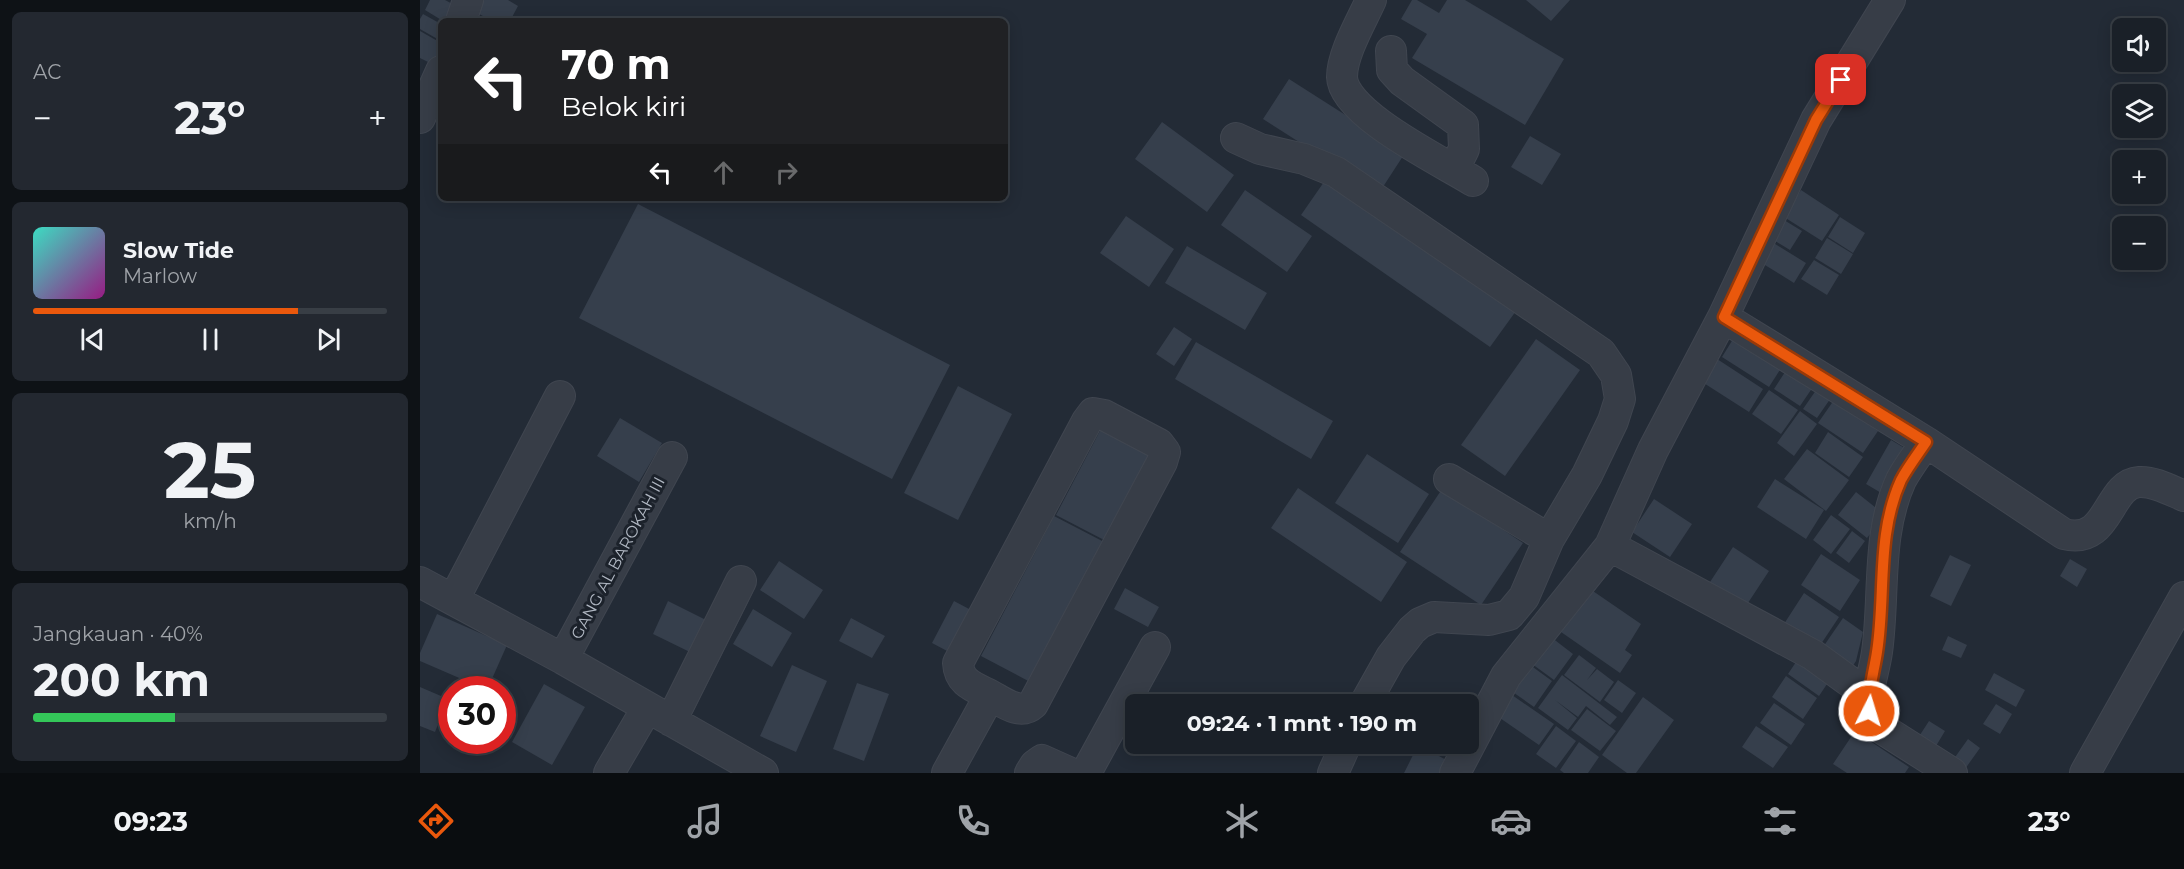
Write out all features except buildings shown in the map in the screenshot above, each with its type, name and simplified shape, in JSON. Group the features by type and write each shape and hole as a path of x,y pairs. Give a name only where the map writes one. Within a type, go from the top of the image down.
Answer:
{"street":[{"path":"462,18 468,0"},
{"path":"1371,0 1343,66 1342,81 1347,93 1380,125 1463,175 1463,125 1402,81 1392,70 1390,51"},
{"path":"1455,773 1506,676 1610,546 1653,450 1724,317 1816,120 1890,0"},
{"path":"420,118 438,78"},
{"path":"1236,138 1260,149 1304,159 1336,172 1601,353 1616,375 1620,399 1613,421 1587,475 1549,539 1529,589 1509,615 1489,620 1434,617 1420,623 1392,657 1370,694"},
{"path":"1724,317 1926,442 2064,534 2072,536 2090,533 2123,490 2131,484 2148,483 2184,496"},
{"path":"454,599 560,396"},
{"path":"1093,413 1104,415 1159,444 1165,452 1162,462 1033,704 1028,709 1019,710 990,695 963,681 958,672 958,663 1087,421 1093,413"},
{"path":"1926,442 1901,480 1889,521 1882,558 1877,651 1868,695 1869,711 1873,723 1952,773"},
{"name":"GANG AL BAROKAH III","path":"563,659 672,457"},
{"path":"1449,479 1549,539"},
{"path":"1610,546 1813,656 1868,695"},
{"path":"609,773 659,714 741,581"},
{"path":"420,582 563,659 763,773"},
{"path":"2085,773 2184,597"},
{"path":"1083,773 1087,771 1155,647"},
{"path":"947,773 990,695"},
{"path":"1334,773 1342,754"},
{"path":"1030,773 1042,760 1071,773"}],"route":[{"path":"1841,80 1816,120 1724,317 1926,442 1901,480 1889,521 1882,558 1877,651 1868,695 1869,711"}]}
